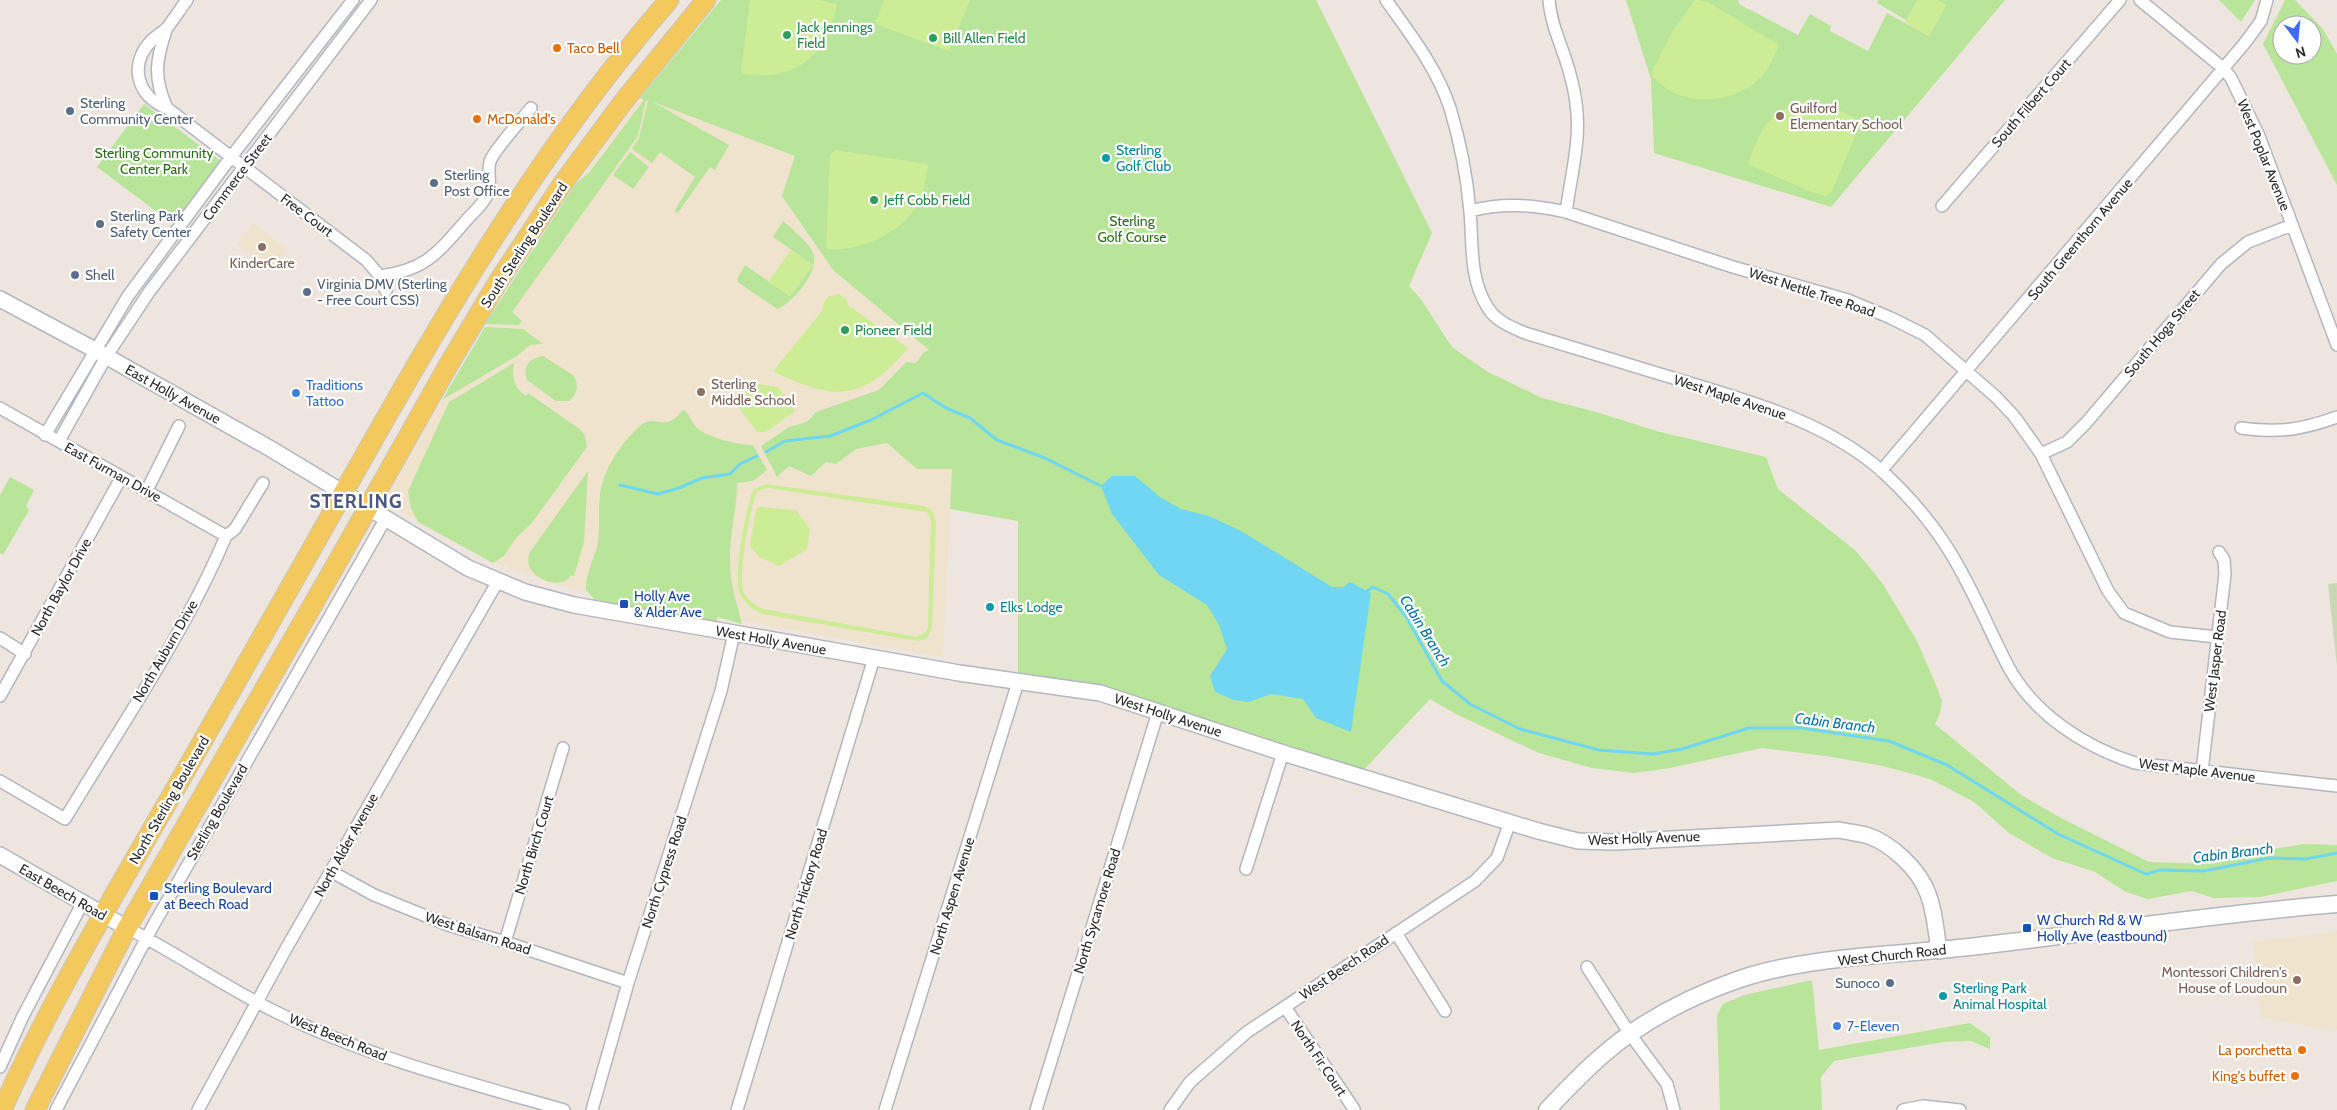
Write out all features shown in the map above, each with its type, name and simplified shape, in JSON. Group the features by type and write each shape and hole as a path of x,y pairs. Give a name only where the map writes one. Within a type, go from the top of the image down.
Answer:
{"main road":[{"name":"South Sterling Boulevard","path":"344,493 449,309 520,196 576,117 669,0"},
{"name":"South Sterling Boulevard","path":"368,508 449,364 533,227 623,102 706,0"},
{"name":"North Sterling Boulevard","path":"2,1110 29,1052 102,915 344,493"},
{"name":"North Sterling Boulevard","path":"34,1110 127,928 368,508"},
{"name":"West Church Road","path":"2280,909 2337,898"},
{"name":"West Church Road","path":"1547,1110 1600,1058 1630,1034 1657,1017 1707,992 1740,979 1774,970 2280,909 2337,904"}],"street":[{"path":"167,108 160,93 157,61 166,30 187,0"},
{"name":"Commerce Street","path":"101,354 128,296 231,157 353,0"},
{"name":"Commerce Street","path":"101,354 371,0"},
{"name":"West Maple Avenue","path":"1386,0 1428,63 1449,107 1462,157 1470,211 1473,266 1479,292 1489,309 1504,324 1525,333 1756,403 1820,430 1881,471 1920,513 1950,552 2010,670 2030,695 2056,722 2083,741 2109,755 2134,763 2337,786"},
{"path":"1548,0 1558,40 1571,77 1577,109 1578,145 1566,212"},
{"name":"South Filbert Court","path":"1942,206 2120,0"},
{"name":"West Poplar Avenue","path":"2140,0 2224,69 2235,86 2259,136 2337,346"},
{"name":"South Greenthorn Avenue","path":"1881,471 2224,69 2261,21 2267,0"},
{"name":"Free Court","path":"166,30 151,41 139,62 138,74 142,90 157,104 167,108 366,260 380,276 386,291"},
{"path":"380,276 393,274 425,262 436,255 474,214 489,192 490,161 531,108"},
{"name":"West Nettle Tree Road","path":"1470,211 1508,204 1537,206 1566,212 1734,267 1848,300 1926,335 1996,397 2014,416 2042,454 2108,591 2124,612 2170,632 2217,637"},
{"name":"South Hoga Street","path":"2042,454 2067,442 2086,423 2221,264 2248,242 2292,225"},
{"name":"East Holly Avenue","path":"0,300 271,449 344,493"},
{"path":"46,435 101,354"},
{"path":"59,442 101,354"},
{"name":"East Furman Drive","path":"0,408 226,536"},
{"path":"2241,428 2263,431 2305,429 2337,417"},
{"path":"147,490 179,426"},
{"name":"North Baylor Drive","path":"0,696 121,478"},
{"name":"North Auburn Drive","path":"0,781 65,819 146,686 194,600 226,536 235,529 263,483"},
{"name":"West Holly Avenue","path":"344,493 468,568 525,592 574,604 874,658 1018,682 1100,693 1283,753 1578,841 1615,842 1839,830 1867,836 1895,851 1919,877 1928,893 1934,916 1939,951"},
{"name":"Sterling Boulevard","path":"56,1110 146,938 386,518"},
{"name":"West Jasper Road","path":"2202,771 2226,574 2224,560 2219,552"},
{"name":"North Alder Avenue","path":"198,1110 256,1001 498,581"},
{"name":"North Cypress Road","path":"592,1110 628,983 721,691 734,633"},
{"path":"0,638 25,654"},
{"name":"North Hickory Road","path":"737,1110 874,658"},
{"name":"North Aspen Avenue","path":"885,1110 1018,682"},
{"name":"North Sycamore Road","path":"1036,1110 1158,712"},
{"name":"North Birch Court","path":"505,942 563,748"},
{"path":"1246,869 1283,753"},
{"name":"West Beech Road","path":"1170,1110 1190,1082 1218,1055 1247,1032 1475,881 1497,858 1510,822"},
{"name":"East Beech Road","path":"0,855 82,904 127,928"},
{"name":"West Balsam Road","path":"332,872 374,895 448,925 628,983"},
{"path":"0,1067 23,1016 82,904"},
{"name":"West Beech Road","path":"127,928 275,1012 349,1044 438,1074 564,1110"},
{"path":"1396,933 1445,1011"},
{"path":"1587,968 1630,1034 1667,1084 1674,1110"},
{"name":"North Fir Court","path":"1285,1007 1354,1109"},
{"path":"1903,1110 1922,1106 1960,1110"}],"shaded area":[{"name":"Sterling Middle School","path":"640,98 796,156 782,196 833,270 957,373 943,657 600,595 555,585 488,560 399,510 389,499 393,486 435,412 540,240 601,149"},
{"name":"KinderCare","path":"253,223 287,249 271,271 237,245"},
{"name":"Montessori Children's House of Loudoun","path":"2337,931 2337,1031 2261,1018 2253,942"}],"green space":[{"name":"Sterling Golf Course","path":"721,0 1316,0 1432,233 1409,286 1420,298 1452,347 1488,372 1542,398 1600,413 1656,431 1766,457 1778,489 1856,551 1883,584 1917,641 1942,701 1940,713 1935,724 2021,795 2059,817 2149,862 2212,864 2254,852 2304,844 2337,845 2337,881 2260,897 2214,898 2191,891 2148,899 2126,892 2095,872 2052,858 2009,833 1974,802 1930,779 1883,766 1826,756 1762,748 1670,768 1634,773 1592,768 1539,753 1456,714 1430,699 1358,776 1158,712 1018,682 1018,521 950,509 952,469 917,469 887,443 856,449 836,464 826,462 811,476 789,466 777,477 761,446 789,427 807,422 816,412 879,390 906,362 916,363 924,352 929,350 833,270 782,196 795,156 653,102 729,145 715,170 710,167 677,214 675,210 695,177 660,152 652,163 632,149 639,138 648,101 646,100 638,136 512,312 522,321 519,325 485,324 576,183 589,173 644,100 640,98"},
{"name":"Jack Jennings Field","path":"750,0 818,0 837,4 826,38 806,62 778,74 761,75 742,73 741,71"},
{"name":"Bill Allen Field","path":"884,0 970,0 949,51 875,24"},
{"name":"Guilford Elementary School","path":"1626,0 1738,0 1739,4 1798,35 1810,14 1831,26 1830,31 1868,51 1887,13 1929,36 1946,5 1937,0 2005,0 1831,207 1654,153 1651,79"},
{"path":"1878,0 1918,0 1906,20 1877,3"},
{"path":"1918,0 1937,0 1946,5 1929,36 1905,22"},
{"path":"2219,0 2255,0 2241,22"},
{"path":"2285,0 2295,0 2309,15 2278,15"},
{"path":"1694,1 1708,2 1779,45 1766,72 1747,88 1719,98 1689,98 1674,93 1651,74 1670,36"},
{"path":"2272,26 2272,61 2263,44"},
{"path":"2322,28 2337,54 2337,185 2274,65 2322,65"},
{"path":"1801,102 1818,103 1861,122 1832,191 1826,196 1811,192 1748,164 1765,125 1779,113"},
{"name":"Sterling Community Center Park","path":"144,104 222,162 173,224 97,167"},
{"name":"Jeff Cobb Field","path":"835,150 928,164 923,193 912,213 903,223 892,231 865,244 852,248 826,249 830,155"},
{"path":"630,152 649,167 633,189 613,175"},
{"path":"783,221 808,244 813,253 814,260 813,269 804,286 783,306 777,309 738,282 737,279 745,265 790,296 813,265 773,237"},
{"path":"791,250 813,265 790,296 768,282"},
{"name":"Pioneer Field","path":"839,294 846,299 849,306 908,348 877,378 862,387 847,391 814,388 773,371 822,311 824,302 829,296"},
{"path":"485,327 523,329 543,344 530,345 517,356 442,400"},
{"path":"543,356 573,375 577,389 569,401 556,401 527,380 525,371 530,361"},
{"path":"514,363 513,377 518,389 526,396 528,393 581,430 585,436 587,447 531,524 516,538 504,556 493,563 418,522 411,508 408,491 449,402"},
{"path":"758,384 778,387 795,411 766,432 757,432 737,405 749,388"},
{"path":"685,410 696,427 715,438 753,445 767,470 753,481 737,483 730,570 732,586 742,624 717,617 717,622 595,600 586,590 587,578 598,542 599,501 602,485 609,466 626,440 640,426 651,421 670,421"},
{"path":"588,471 584,542 574,576 571,575 559,583 543,580 530,569 528,561 530,552"},
{"path":"10,477 34,490 26,506 29,510 3,555 0,553 0,495"},
{"path":"766,484 924,506 933,512 936,522 932,628 927,638 918,641 763,614 748,605 739,591 738,571 744,523 754,489","holes":["768,488 927,512 931,521 928,628 925,633 916,637 763,609 755,605 744,593 742,584 744,551 752,508 758,491"]},
{"path":"760,507 796,510 810,529 807,549 779,566 759,557 750,546 756,509"},
{"path":"2337,583 2337,666 2328,584"},
{"path":"1812,980 1819,1050 1970,1023 1990,1037 1990,1049 1971,1041 1943,1042 1834,1061 1821,1077 1822,1110 1720,1110 1717,1015 1723,1004 1744,995"}],"water":[{"path":"1112,476 1135,476 1160,497 1181,509 1209,516 1241,531 1332,587 1343,587 1350,582 1371,593 1351,732 1316,718 1303,699 1271,694 1249,702 1234,700 1215,692 1210,676 1227,649 1219,625 1207,605 1159,575 1112,514 1101,486"}],"waterway":[{"path":"766,452 785,441 830,436 871,420 923,393 946,408 970,418 997,440 1045,458 1101,486"},
{"path":"620,485 658,494 679,488 702,478 730,474 740,464 757,456"},
{"name":"Cabin Branch","path":"1367,591 1373,587 1388,594 1407,618 1442,681 1470,704 1520,729 1599,750 1653,754 1682,749 1749,728 1801,728 1889,741 1947,765 2058,834 2146,874 2160,870 2204,871 2269,858 2306,859 2337,853"}],"place":[{"name":"Jack Jennings Field","path":"787,35"},
{"name":"Bill Allen Field","path":"933,38"},
{"name":"Taco Bell","path":"557,48"},
{"name":"Sterling Community Center","path":"70,111"},
{"name":"Guilford Elementary School","path":"1780,116"},
{"name":"McDonald's","path":"477,119"},
{"name":"Sterling Golf Club","path":"1106,158"},
{"name":"Sterling Post Office","path":"434,183"},
{"name":"Jeff Cobb Field","path":"874,200"},
{"name":"Sterling Park Safety Center","path":"100,224"},
{"name":"KinderCare","path":"262,247"},
{"name":"Shell","path":"75,275"},
{"name":"Virginia DMV (Sterling - Free Court CSS)","path":"307,292"},
{"name":"Pioneer Field","path":"845,330"},
{"name":"Sterling Middle School","path":"701,392"},
{"name":"Traditions Tattoo","path":"296,393"},
{"name":"Holly Ave & Alder Ave","path":"624,604"},
{"name":"Elks Lodge","path":"990,607"},
{"name":"Sterling Boulevard at Beech Road","path":"154,896"},
{"name":"W Church Rd & W Holly Ave (eastbound)","path":"2027,928"},
{"name":"Montessori Children's House of Loudoun","path":"2297,980"},
{"name":"Sunoco","path":"1890,983"},
{"name":"Sterling Park Animal Hospital","path":"1943,996"},
{"name":"7-Eleven","path":"1837,1026"},
{"name":"La porchetta","path":"2302,1050"},
{"name":"King's buffet","path":"2295,1076"}],"district":[{"name":"STERLING","path":"356,501"}]}
